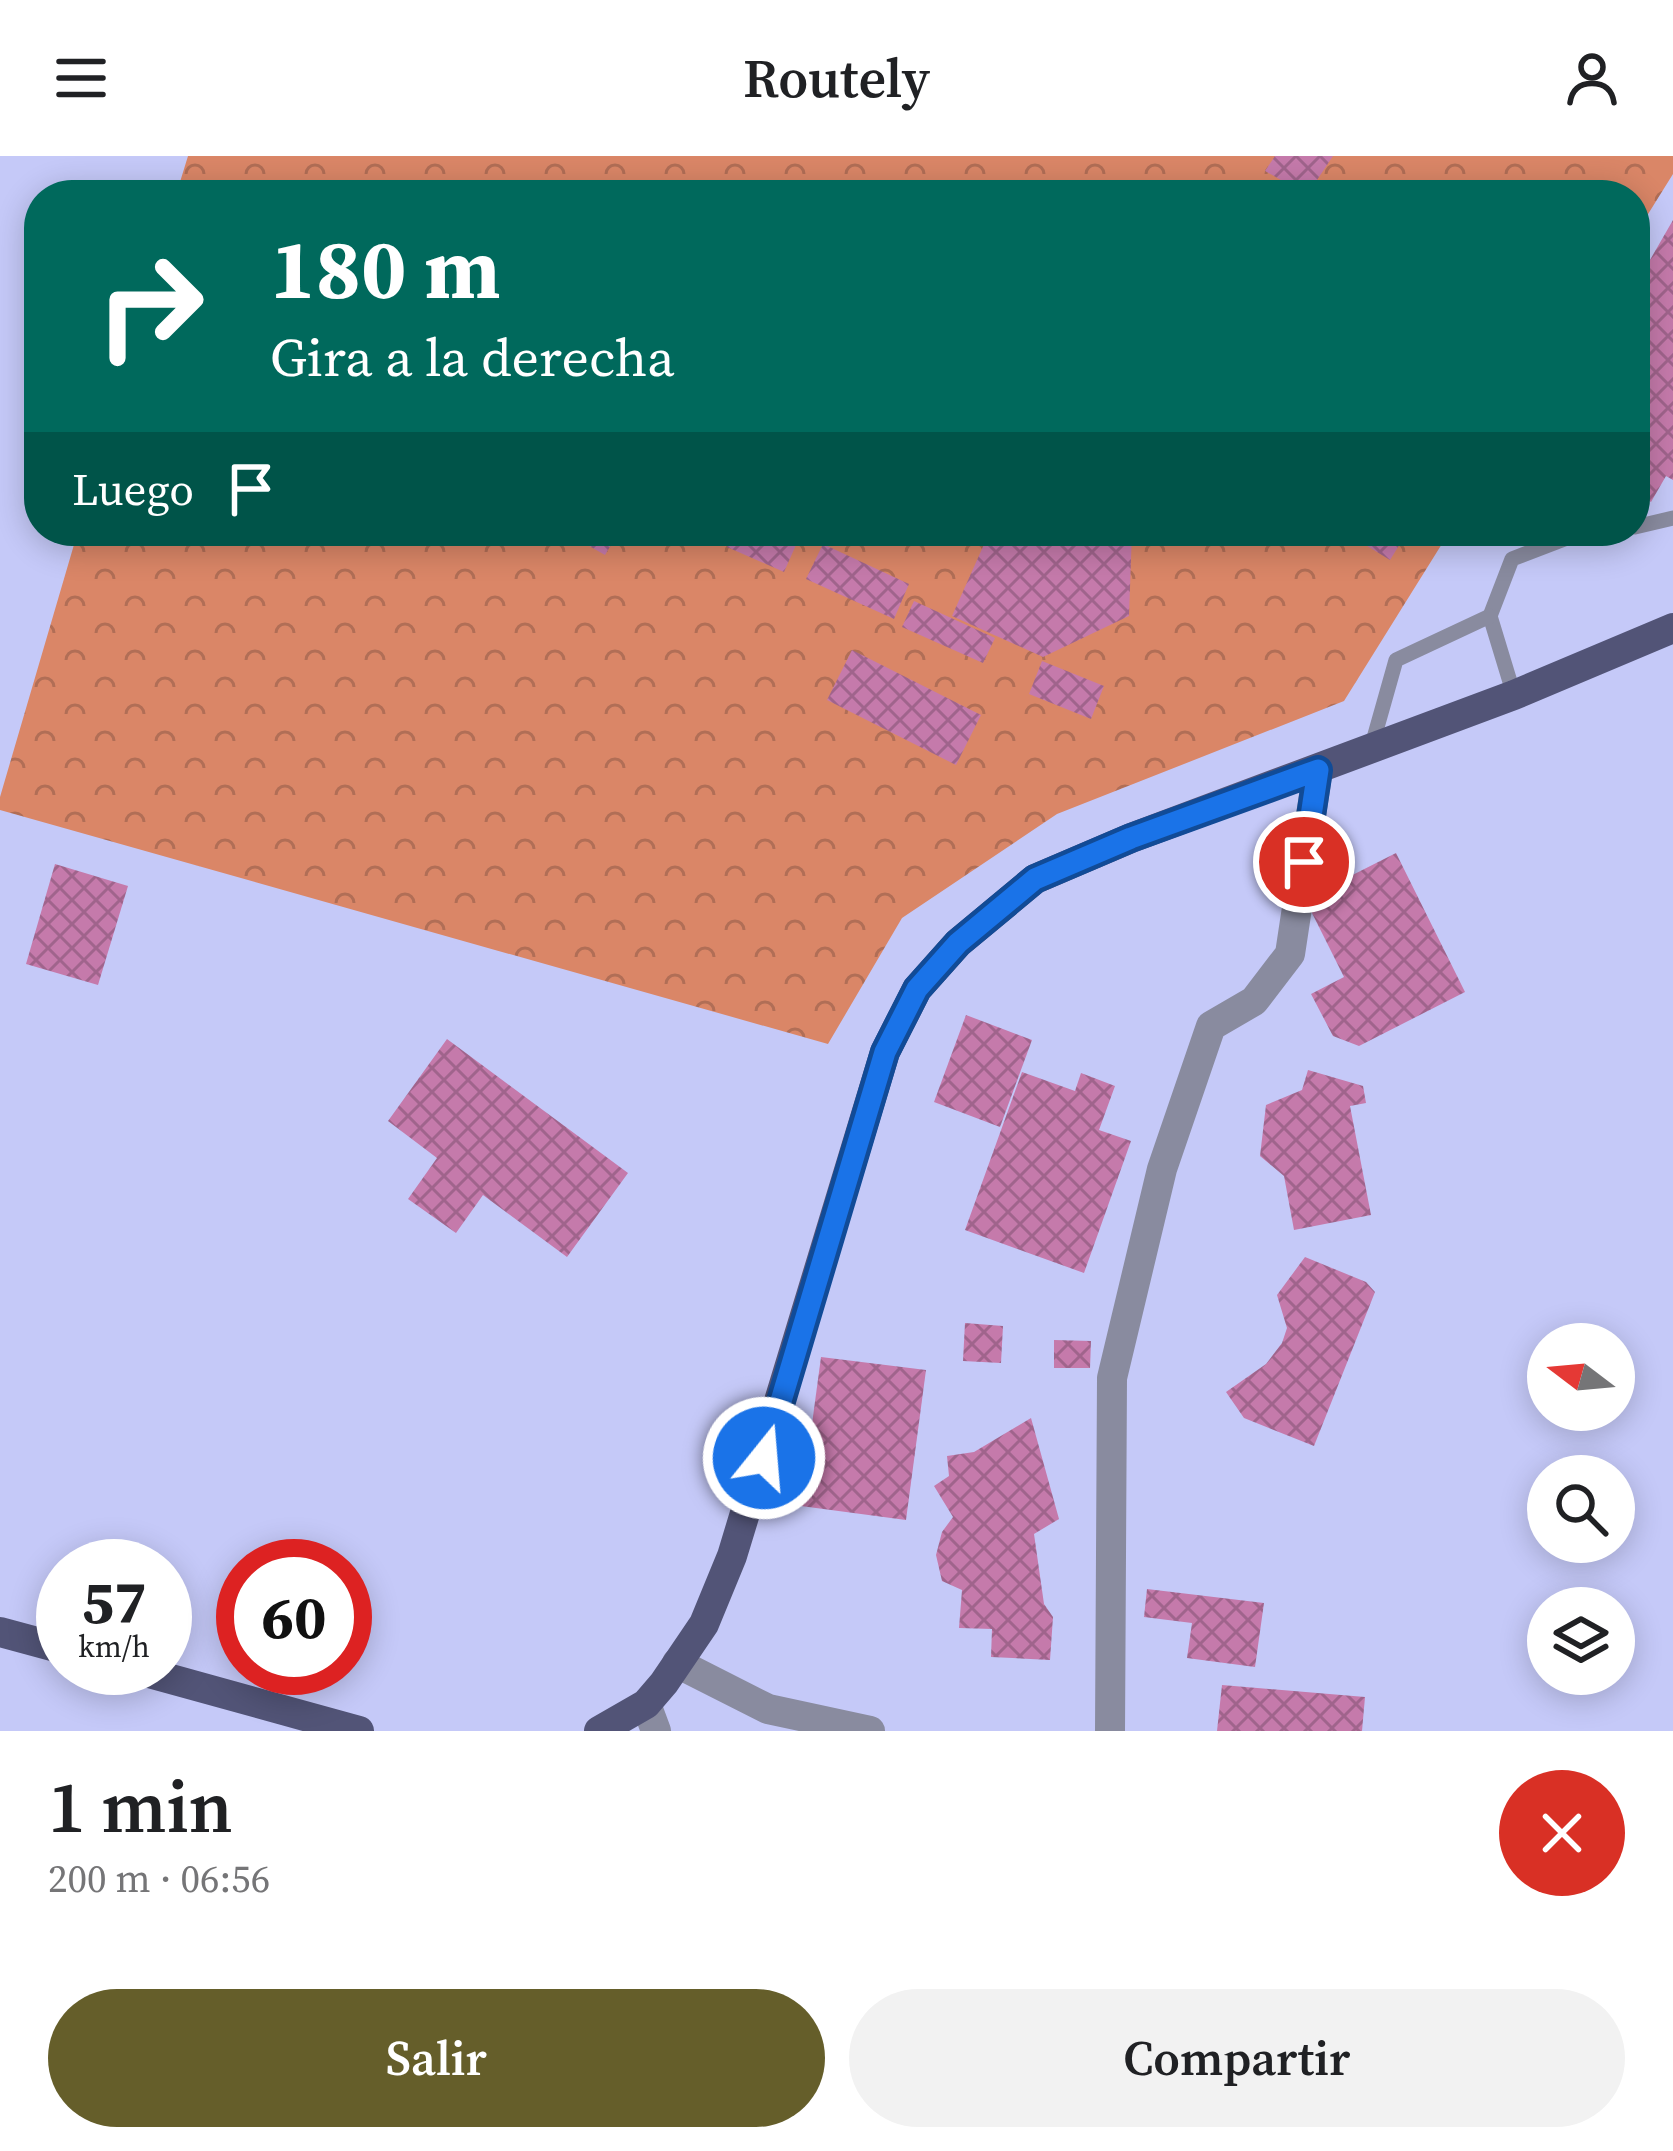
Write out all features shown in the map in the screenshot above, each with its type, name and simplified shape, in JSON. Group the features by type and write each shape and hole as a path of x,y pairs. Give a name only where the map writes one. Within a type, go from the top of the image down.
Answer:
{"main road":[{"path":"599,1731 651,1718 677,1663 704,1624 751,1503 885,1052 917,989 958,943 1035,879 1131,838 1514,695 1673,628"},
{"path":"0,1632 36,1642"},
{"path":"192,1685 359,1731"}],"street":[{"path":"1110,1731 1112,1378 1162,1169 1211,1026 1254,1001 1290,954 1318,770"},
{"path":"677,1663 768,1709 870,1731"}],"lane":[{"path":"1514,695 1490,616 1512,559 1546,546"},
{"path":"1372,748 1396,660 1490,616"}],"green space":[{"path":"188,156 1673,156 1673,174 1650,211 1650,180 181,180"},
{"path":"74,546 1441,546 1344,701 1057,814 902,918 828,1044 0,810"}],"building":[{"path":"1275,156 1333,156 1317,180 1281,180 1265,171"},
{"path":"1673,220 1673,480 1666,476 1651,502 1650,501 1650,260"},
{"path":"589,546 610,546 605,555"},
{"path":"727,546 796,546 784,572"},
{"path":"822,546 827,546 909,584 894,619 806,579"},
{"path":"983,546 1131,546 1129,616 1043,657 952,616"},
{"path":"1367,546 1399,546 1390,560"},
{"path":"914,601 995,638 983,663 902,627"},
{"path":"852,650 981,715 956,765 827,700"},
{"path":"1042,661 1104,686 1091,719 1029,694"},
{"path":"1396,853 1465,992 1359,1046 1333,1036 1311,994 1344,977 1305,899"},
{"path":"55,864 128,886 98,985 26,964"},
{"path":"966,1015 1032,1040 1000,1127 934,1102"},
{"path":"447,1039 628,1173 567,1257 483,1195 456,1233 408,1199 437,1158 388,1121"},
{"path":"1308,1070 1363,1086 1366,1103 1350,1106 1371,1215 1294,1230 1284,1176 1260,1156 1266,1105 1302,1090"},
{"path":"1022,1072 1075,1091 1081,1073 1115,1086 1099,1130 1131,1141 1084,1273 965,1230"},
{"path":"1305,1257 1366,1282 1375,1292 1314,1446 1244,1418 1226,1392 1266,1364 1282,1343 1287,1328 1277,1295"},
{"path":"965,1323 1003,1326 1001,1363 963,1361"},
{"path":"1054,1340 1091,1341 1090,1368 1054,1368"},
{"path":"821,1357 926,1370 906,1520 801,1506"},
{"path":"1031,1418 1059,1519 1034,1534 1044,1604 1053,1617 1050,1660 991,1657 992,1629 959,1628 962,1590 942,1581 936,1555 942,1532 953,1517 934,1486 949,1476 947,1456 974,1452"},
{"path":"1147,1589 1264,1603 1255,1667 1187,1658 1192,1623 1144,1617"},
{"path":"1222,1685 1365,1697 1362,1731 1217,1731"}],"route":[{"path":"764,1458 885,1052 917,989 958,943 1035,879 1131,838 1318,770 1304,862"}]}
